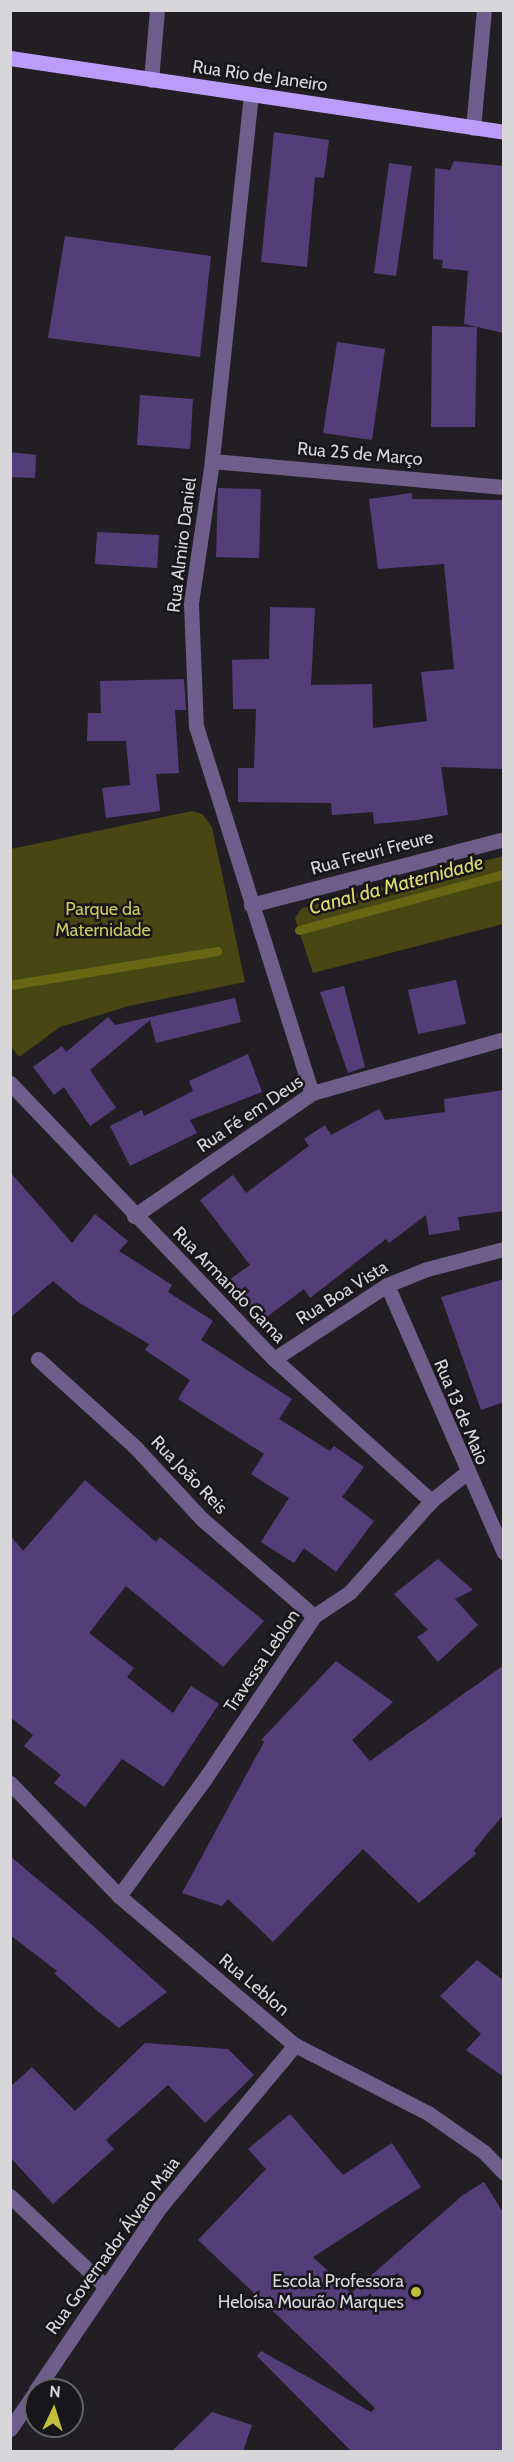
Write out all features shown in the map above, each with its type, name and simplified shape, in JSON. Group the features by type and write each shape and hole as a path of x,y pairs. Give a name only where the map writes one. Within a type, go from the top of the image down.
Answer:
{"main road":[{"name":"Rua Rio de Janeiro","path":"10,58 504,132"}],"street":[{"path":"151,80 157,10"},
{"path":"473,128 484,10"},
{"name":"Rua Almiro Daniel","path":"251,94 212,461 191,604 196,726 312,1093"},
{"name":"Rua 25 de Março","path":"212,461 504,487"},
{"name":"Rua Freuri Freure","path":"251,905 504,839"},
{"name":"Rua Fé em Deus","path":"134,1216 312,1093 504,1039"},
{"name":"Rua Armando Gama","path":"10,1083 134,1216 274,1359 431,1502"},
{"name":"Rua Boa Vista","path":"274,1359 387,1285 427,1269 504,1249"},
{"name":"Rua 13 de Maio","path":"387,1285 466,1473 504,1553"},
{"name":"Rua João Reis","path":"38,1359 136,1448 202,1519 315,1616"},
{"name":"Travessa Leblon","path":"119,1896 204,1780 315,1616 350,1592 431,1502 466,1473"},
{"name":"Rua Leblon","path":"10,1783 119,1896 295,2045 428,2113 484,2152 504,2173"},
{"name":"Rua Governador Álvaro Maia","path":"44,2378 160,2207 295,2045"},
{"path":"10,2196 105,2286"},
{"name":"Rua Governador Álvaro Maia","path":"10,2429 24,2408"}],"green space":[{"name":"Parque da Maternidade","path":"192,811 202,814 212,827 245,982 129,1006 60,1027 19,1057 10,1045 11,849"},
{"path":"503,856 503,924 313,973 295,918 302,908"}],"building":[{"path":"274,132 329,140 324,178 315,177 307,267 261,262"},
{"path":"454,161 504,166 504,333 464,324 468,271 442,268 443,260 433,259 435,168 450,170"},
{"path":"389,163 412,166 396,276 374,273"},
{"path":"65,236 211,256 200,357 48,338"},
{"path":"432,326 477,327 475,427 431,427"},
{"path":"337,342 385,349 372,440 323,433"},
{"path":"140,395 193,399 190,449 137,445"},
{"path":"10,452 36,455 35,478 10,477"},
{"path":"218,488 261,489 259,558 216,557"},
{"path":"412,493 412,499 504,500 504,769 441,767 448,815 417,820 374,824 373,812 332,815 331,803 238,802 238,768 254,768 256,709 233,709 232,660 269,659 270,607 315,608 311,685 372,684 373,728 427,721 421,672 454,669 444,564 378,569 369,499"},
{"path":"97,532 159,535 157,568 95,564"},
{"path":"184,679 186,710 175,710 179,773 156,774 160,811 106,818 102,788 130,785 126,741 87,741 88,713 101,713 100,681"},
{"path":"456,980 466,1024 418,1034 408,990"},
{"path":"344,986 365,1067 348,1073 320,992"},
{"path":"235,998 241,1022 156,1043 150,1020 90,1070 116,1108 90,1126 64,1087 54,1095 33,1067 62,1046 66,1052 108,1017 115,1025"},
{"path":"248,1054 262,1092 190,1120 197,1133 130,1166 110,1126 142,1110 144,1116 193,1091 189,1081"},
{"path":"504,1090 504,1211 458,1217 460,1230 429,1235 426,1215 389,1243 386,1239 310,1298 304,1289 260,1322 229,1280 250,1265 200,1200 233,1175 246,1193 309,1146 304,1139 325,1125 331,1135 379,1109 385,1120 445,1112 444,1099"},
{"path":"10,1172 72,1243 95,1214 128,1241 119,1251 172,1285 168,1292 213,1321 201,1340 292,1399 279,1419 330,1451 334,1446 364,1467 342,1497 374,1521 336,1572 304,1548 294,1563 261,1542 289,1498 251,1474 264,1454 178,1399 190,1380 145,1350 149,1344 78,1302 53,1281 10,1318"},
{"path":"504,1279 504,1402 481,1410 441,1297"},
{"path":"85,1480 156,1542 160,1537 264,1621 223,1667 126,1586 89,1633 134,1668 127,1677 173,1713 191,1686 219,1704 164,1787 122,1759 85,1807 54,1783 61,1775 24,1746 33,1735 10,1717 10,1535 23,1551"},
{"path":"438,1559 473,1590 455,1599 478,1625 438,1662 417,1637 428,1630 394,1594"},
{"path":"336,1661 393,1702 352,1740 370,1761 504,1665 504,1814 474,1850 476,1854 419,1903 363,1849 273,1942 228,1899 222,1906 182,1893 264,1742 261,1740"},
{"path":"10,1856 167,1992 119,2028 95,2009 54,1973 57,1971 10,1935"},
{"path":"477,1960 504,1981 504,2077 466,2050 481,2034 440,1996"},
{"path":"145,2043 228,2049 254,2075 205,2123 168,2085 106,2140 114,2149 53,2204 10,2157 10,2087 32,2067 75,2111"},
{"name":"Escola Professora Heloísa Mourão Marques","path":"290,2114 343,2175 392,2143 421,2187 313,2257 351,2293 463,2195 484,2182 504,2214 504,2451 351,2451 257,2356 261,2351 371,2412 375,2408 198,2240 266,2169 248,2149"},
{"path":"212,2412 252,2425 243,2451 172,2451"}],"waterway":[{"name":"Canal da Maternidade","path":"299,930 504,874"},
{"name":"Canal da Maternidade","path":"10,985 217,951"}],"place":[{"name":"Escola Professora Heloísa Mourão Marques","path":"416,2292"}]}
